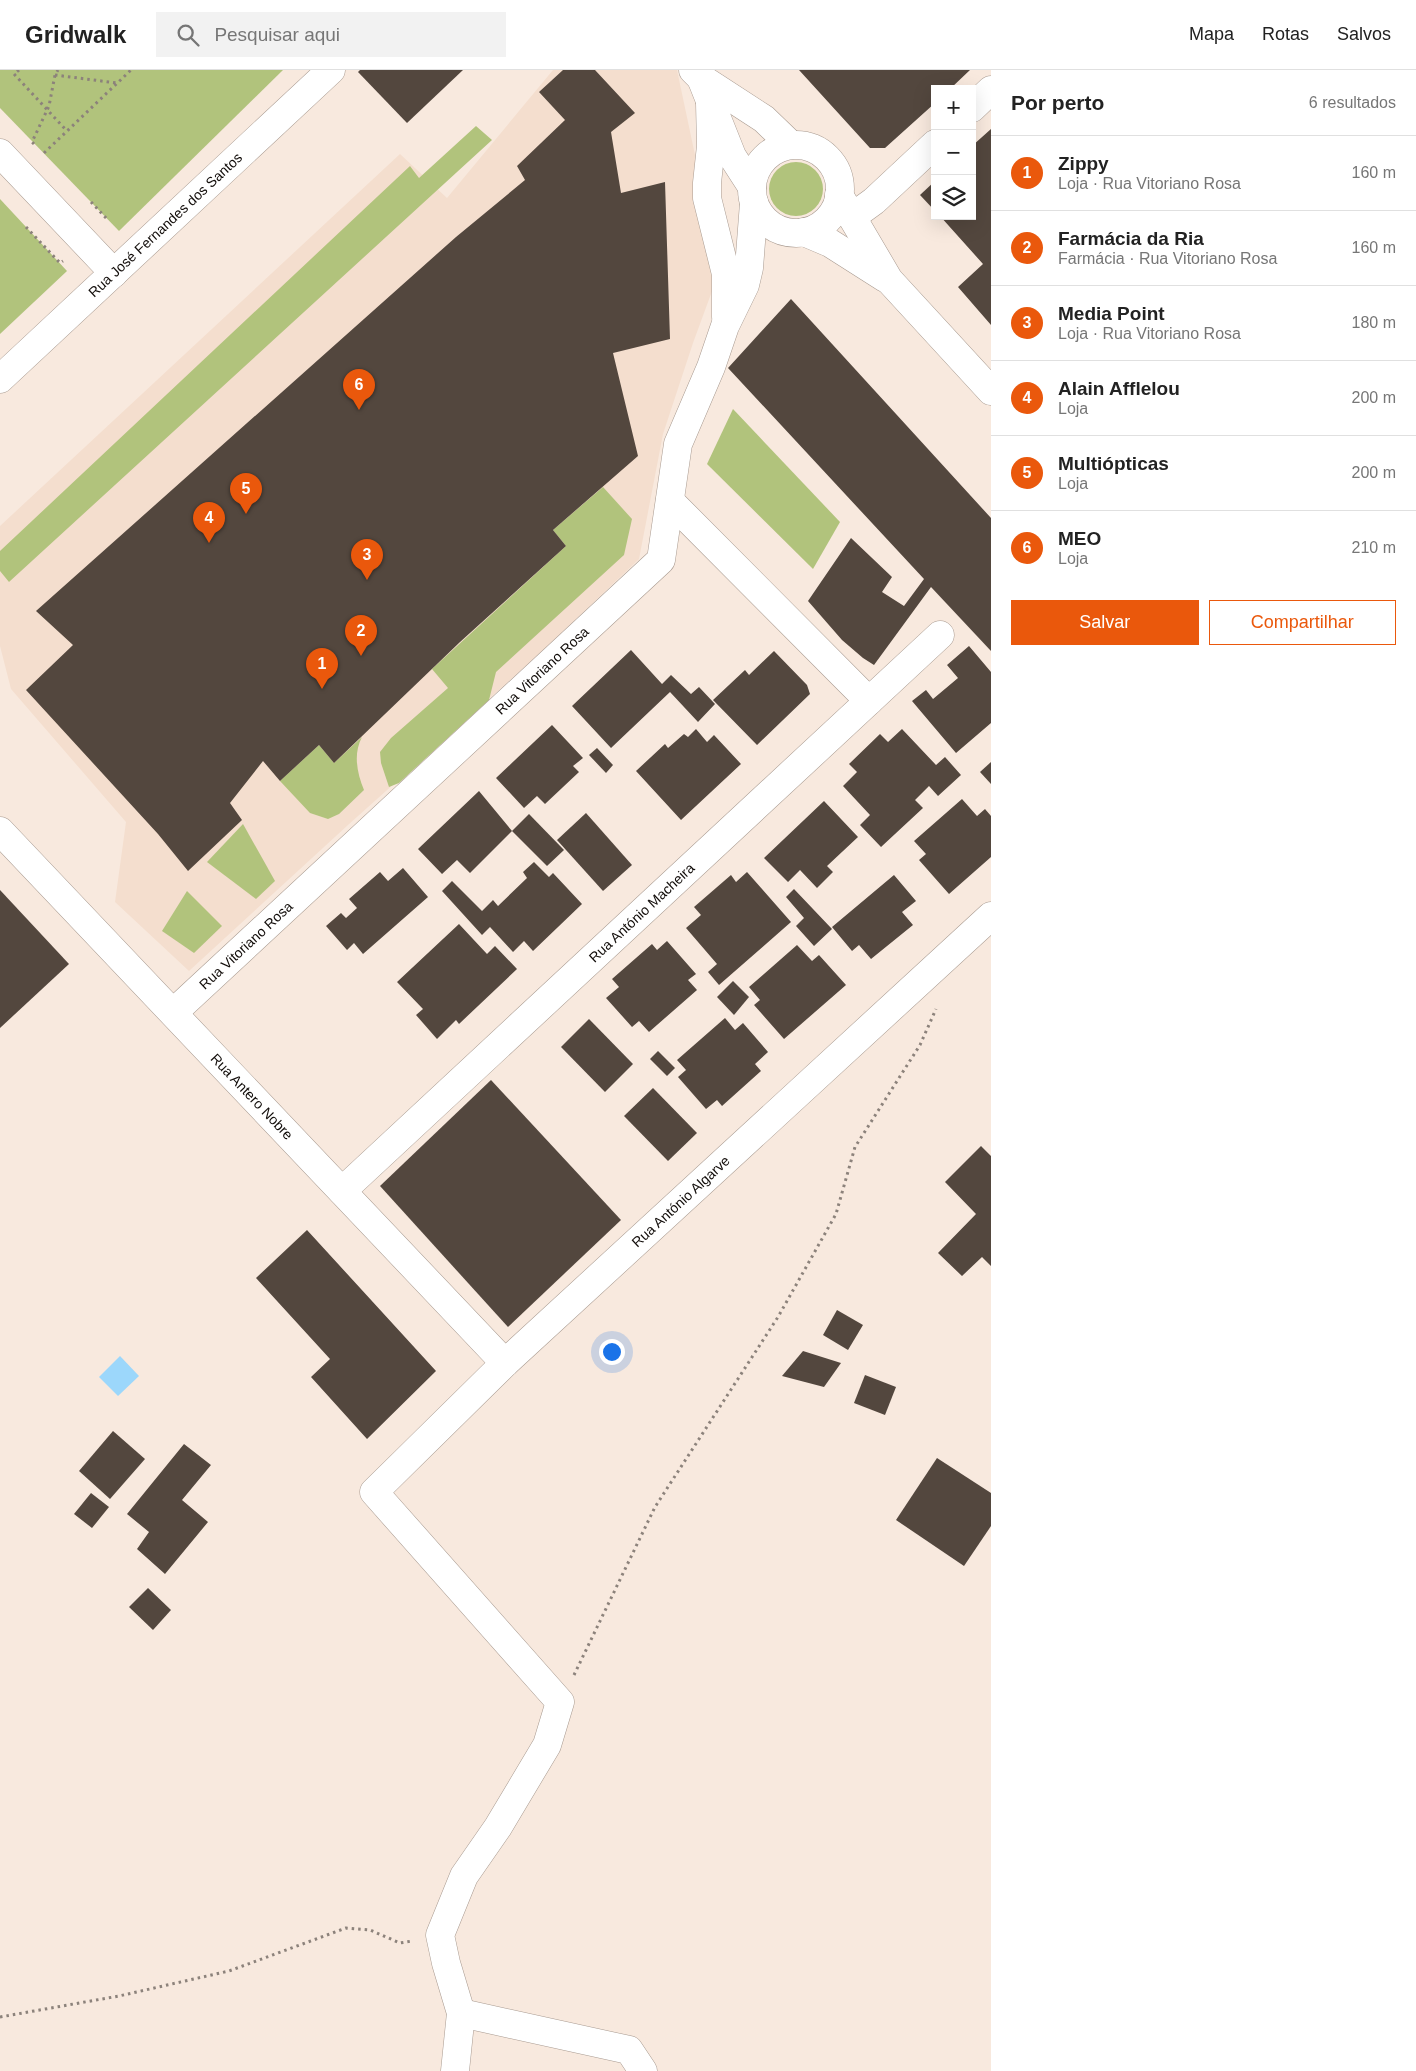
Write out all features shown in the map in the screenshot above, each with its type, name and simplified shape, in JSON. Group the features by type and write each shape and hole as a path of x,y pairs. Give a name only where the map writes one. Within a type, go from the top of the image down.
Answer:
{"street":[{"name":"Rua José Fernandes dos Santos","path":"0,379 331,70"},
{"path":"701,82 764,119 791,145"},
{"path":"701,82 732,156 753,195 760,215 768,224 792,233 804,232 824,223 831,215 846,206 874,201 931,148"},
{"path":"701,82 711,146 707,198 726,274 725,326"},
{"path":"976,104 991,90"},
{"path":"725,326 745,285 749,268 754,175 764,159 778,148 791,145 804,146 816,150 827,158 837,175 846,206 889,280 991,391"},
{"path":"0,153 114,273"},
{"path":"804,232 830,242 889,280"},
{"name":"Rua Vitoriano Rosa","path":"174,1012 661,560 678,444 711,367 725,326"},
{"path":"670,501 869,701"},
{"name":"Rua António Macheira","path":"342,1191 940,635"},
{"name":"Rua Antero Nobre","path":"0,831 174,1012 504,1363"},
{"name":"Rua António Algarve","path":"560,1702 374,1492 504,1363 991,916"},
{"path":"456,2071 461,2013 440,1935 464,1876 498,1827 547,1745 560,1702"},
{"path":"461,2013 629,2050 643,2071"}],"path":[{"path":"19,70 14,74 67,131"},
{"path":"44,153 132,70"},
{"path":"55,75 117,84"},
{"path":"560,1702 602,1620 655,1507 778,1317 836,1214 855,1147 920,1045 942,996 933,971"},
{"path":"0,2017 119,1996 229,1971 346,1928 370,1930 400,1943 440,1935"}],"shaded area":[{"path":"553,70 677,70 699,174 715,283 663,434 639,559 539,654 189,971 115,902 126,822 11,689 0,646 0,526 400,154 447,198"}],"green space":[{"path":"0,70 283,70 119,231 0,108"},
{"path":"476,126 492,140 9,582 0,571 0,551 410,166 419,178"},
{"path":"791,162 801,162 811,166 819,174 823,189 819,204 811,212 801,216 791,216 781,212 773,204 769,194 769,184 773,174 781,166"},
{"path":"0,199 67,271 0,334"},
{"path":"733,409 840,522 813,569 707,464"},
{"path":"603,487 632,519 624,555 496,672 489,700 399,783 389,787 381,763 380,752 391,738 448,688 432,669 566,546 553,530"},
{"path":"362,737 359,743 357,764 364,790 339,814 328,819 310,813 280,781 319,745 334,763"},
{"path":"243,824 275,881 256,899 207,862"},
{"path":"187,891 222,926 194,953 162,931"}],"water":[{"path":"120,1356 139,1376 118,1396 99,1377"}],"building":[{"path":"360,70 463,70 407,123 358,72"},
{"path":"563,70 595,70 635,113 611,132 621,193 665,182 670,339 613,353 638,456 553,530 566,546 460,642 334,763 319,745 280,781 263,761 230,803 242,820 188,871 158,834 26,690 73,645 36,611 456,237 525,180 517,166 565,120 539,92"},
{"path":"799,70 970,70 954,85 931,85 931,107 885,148 870,148"},
{"path":"991,129 991,325 958,287 983,264 944,220 976,220 976,142"},
{"path":"931,185 931,207 920,195"},
{"path":"791,299 991,518 991,651 931,587 874,665 842,640 808,601 851,538 892,577 882,592 904,606 924,579 728,368"},
{"path":"969,646 991,672 991,723 956,753 912,701 926,690 933,699 958,678 947,665"},
{"path":"631,650 662,684 671,675 691,694 699,687 715,704 698,722 670,692 611,748 572,706"},
{"path":"774,651 807,685 810,694 757,745 713,700 745,670 749,675"},
{"path":"552,725 583,758 573,766 579,772 545,804 537,796 524,808 496,778"},
{"path":"696,729 707,742 714,735 741,764 681,820 636,771 665,744 668,748 684,734 688,737"},
{"path":"902,729 936,765 945,757 961,775 938,796 929,786 915,800 923,808 881,847 860,825 870,815 843,786 857,772 849,764 880,734 888,742"},
{"path":"597,748 613,765 606,773 589,755"},
{"path":"991,762 991,784 980,772"},
{"path":"479,791 512,831 470,873 457,860 442,874 418,849"},
{"path":"962,799 977,816 985,809 991,816 991,857 949,894 919,860 926,854 914,841"},
{"path":"824,801 858,837 827,866 833,872 817,888 800,870 788,882 764,858"},
{"path":"586,813 632,865 603,891 557,840"},
{"path":"529,814 564,850 547,866 512,831"},
{"path":"534,862 549,877 553,873 582,904 533,951 524,941 513,952 490,927 482,935 442,891 452,881 482,911 493,900 498,906 527,878 523,872"},
{"path":"403,868 428,897 363,954 354,943 347,950 326,926 341,913 346,918 357,908 349,899 380,872 388,881"},
{"path":"747,872 791,922 719,985 708,972 717,964 686,928 701,915 694,907 731,875 736,882"},
{"path":"894,875 916,901 902,912 913,925 871,959 859,945 852,951 832,927"},
{"path":"794,889 832,929 814,946 796,926 804,918 786,897"},
{"path":"0,890 69,964 0,1028"},
{"path":"459,924 487,954 495,946 517,969 459,1024 456,1020 437,1039 416,1015 423,1009 397,982"},
{"path":"667,941 696,974 688,980 697,990 649,1032 639,1021 632,1027 606,998 619,987 612,979 652,944 657,950"},
{"path":"797,945 812,961 819,955 846,985 784,1039 754,1005 760,1000 749,987"},
{"path":"733,981 749,997 734,1015 717,997"},
{"path":"725,1018 735,1030 743,1023 768,1052 755,1064 761,1071 722,1106 717,1100 706,1109 678,1077 686,1070 677,1060"},
{"path":"589,1019 633,1064 605,1092 561,1047"},
{"path":"658,1051 675,1068 667,1076 650,1059"},
{"path":"491,1080 621,1220 508,1327 380,1186"},
{"path":"653,1088 697,1133 668,1161 624,1116"},
{"path":"981,1146 991,1156 991,1266 982,1257 962,1276 938,1253 976,1214 945,1182"},
{"path":"307,1230 436,1371 367,1439 311,1377 330,1359 256,1278"},
{"path":"837,1310 863,1325 848,1350 823,1335"},
{"path":"803,1351 841,1363 824,1387 782,1376"},
{"path":"865,1375 896,1387 885,1415 854,1403"},
{"path":"113,1431 145,1459 110,1499 79,1471"},
{"path":"184,1444 211,1465 182,1500 208,1522 165,1574 137,1549 149,1532 127,1514"},
{"path":"937,1458 991,1493 991,1526 964,1566 896,1520"},
{"path":"91,1493 109,1507 92,1528 74,1514"},
{"path":"148,1588 171,1610 153,1630 129,1607"}],"place":[{"name":"MEO","path":"359,410"},
{"name":"Multiópticas","path":"246,514"},
{"name":"Alain Afflelou","path":"209,543"},
{"name":"Media Point","path":"367,580"},
{"name":"Farmácia da Ria","path":"361,656"},
{"name":"Zippy","path":"322,689"}]}
